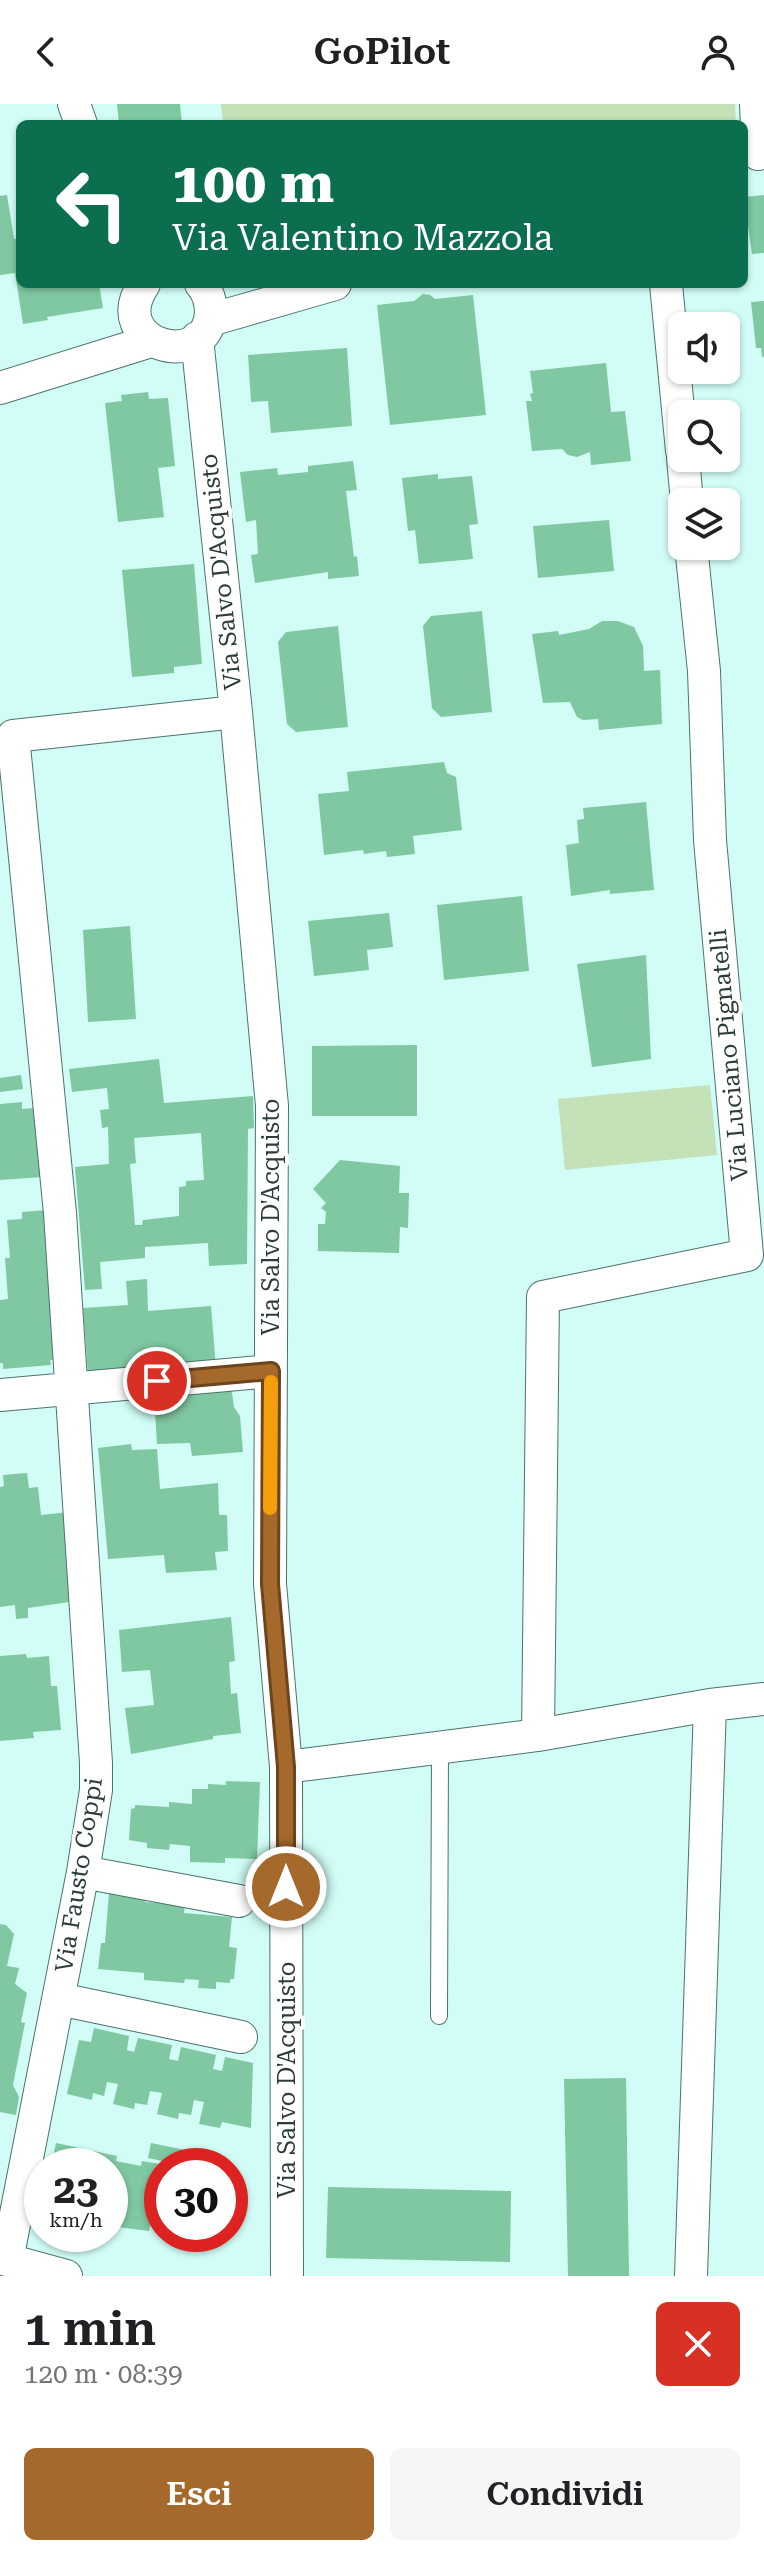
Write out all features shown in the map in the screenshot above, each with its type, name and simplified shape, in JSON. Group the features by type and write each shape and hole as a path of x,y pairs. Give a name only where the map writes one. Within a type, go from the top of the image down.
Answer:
{"street":[{"path":"755,155 756,104"},
{"path":"0,388 191,321 323,288"},
{"path":"666,288 677,400"},
{"name":"Via Salvo D'Acquisto","path":"137,291 138,325 191,321 203,401 236,712 272,1106 270,1584 286,1767 287,2276"},
{"name":"Via Luciano Pignatelli","path":"538,1735 543,1297 747,1255 710,840 704,671 692,560"},
{"name":"Via Fausto Coppi","path":"4,2259 59,1999 96,1790 60,1213 13,736 236,712"},
{"path":"0,1395 271,1371"},
{"path":"286,1767 538,1735 710,1705 764,1699"},
{"path":"691,2276 710,1705"},
{"path":"83,1872 239,1901"},
{"path":"59,1999 241,2037"},
{"path":"4,2259 66,2276"}],"lane":[{"path":"439,2016 440,1748"}],"green space":[{"path":"221,104 735,104 736,120 223,120"},
{"path":"710,1085 717,1155 565,1170 558,1099"}],"building":[{"path":"117,104 180,104 182,120 119,120"},
{"path":"7,195 16,239 16,279 15,273 0,275 0,196"},
{"path":"764,195 764,253 752,254 748,197"},
{"path":"17,288 100,288 103,308 23,324"},
{"path":"423,294 435,299 473,295 486,415 390,425 377,305 414,301"},
{"path":"764,301 762,357 761,348 756,348 751,302"},
{"path":"347,348 352,426 271,433 268,401 251,402 248,355"},
{"path":"606,363 611,412 625,411 631,461 591,465 590,452 577,457 568,455 562,449 532,451 526,401 532,401 530,371"},
{"path":"148,392 149,399 168,398 175,466 158,468 164,517 118,522 105,403 122,401 121,395"},
{"path":"353,461 357,490 346,491 359,576 328,579 328,572 255,583 251,555 258,554 256,520 246,522 240,472 277,468 278,475 308,472 308,466"},
{"path":"438,474 438,479 472,476 478,524 469,525 473,559 419,564 415,530 408,531 402,478"},
{"path":"609,520 614,571 538,578 533,526"},
{"path":"194,564 202,664 174,667 174,673 132,677 122,570"},
{"path":"482,611 492,712 441,717 432,708 423,626 431,616"},
{"path":"602,621 618,621 634,627 643,646 644,671 660,670 662,724 599,730 598,719 583,720 577,717 570,702 543,703 532,634 558,631 559,635 589,629"},
{"path":"338,626 348,727 296,732 287,724 278,642 286,632"},
{"path":"444,762 447,773 456,777 462,830 413,836 415,854 387,857 386,851 364,854 363,850 324,855 318,794 349,791 347,772"},
{"path":"646,802 654,890 610,894 610,890 571,896 566,845 579,843 577,820 584,819 583,808"},
{"path":"522,896 529,971 444,980 437,905"},
{"path":"389,913 393,947 367,950 369,970 314,976 308,921"},
{"path":"130,926 136,1019 88,1022 83,930"},
{"path":"646,955 651,1059 592,1067 577,964"},
{"path":"417,1045 417,1116 312,1116 312,1046"},
{"path":"159,1059 164,1103 253,1096 254,1128 248,1129 247,1264 209,1266 208,1243 145,1247 145,1258 100,1262 102,1289 85,1290 75,1167 109,1164 108,1127 102,1128 100,1110 109,1109 107,1088 72,1092 69,1069","holes":["201,1133 204,1180 186,1181 186,1186 179,1187 179,1216 143,1220 142,1225 135,1225 130,1164 136,1163 134,1138"]},
{"path":"21,1075 23,1089 0,1092 0,1078"},
{"path":"22,1102 22,1109 44,1107 43,1177 0,1180 0,1104"},
{"path":"340,1160 400,1166 399,1193 409,1193 408,1228 400,1227 399,1253 318,1251 318,1224 325,1224 326,1212 321,1208 326,1203 313,1189"},
{"path":"47,1210 59,1359 50,1360 51,1365 3,1369 3,1363 0,1363 0,1300 8,1299 5,1258 10,1258 7,1220 22,1219 22,1212"},
{"path":"147,1279 148,1311 211,1306 216,1368 88,1374 83,1308 128,1305 126,1281"},
{"path":"234,1390 234,1407 240,1416 243,1452 192,1456 190,1443 157,1444 154,1396"},
{"path":"131,1444 132,1450 157,1449 160,1489 218,1483 219,1515 227,1515 228,1551 215,1552 217,1570 166,1573 164,1555 108,1559 98,1448"},
{"path":"27,1473 29,1488 38,1487 41,1515 69,1512 76,1601 28,1608 28,1618 16,1619 15,1605 0,1607 0,1487 4,1486 3,1475"},
{"path":"231,1617 235,1661 229,1662 231,1694 237,1693 241,1733 131,1754 125,1708 154,1705 150,1670 122,1672 119,1630"},
{"path":"26,1654 27,1658 49,1656 51,1686 57,1686 61,1730 33,1732 34,1738 0,1741 0,1656"},
{"path":"226,1781 260,1782 257,1859 225,1858 225,1863 190,1862 190,1846 170,1844 169,1850 147,1848 147,1843 129,1840 131,1809 135,1805 169,1807 169,1802 192,1804 192,1789 208,1789 208,1784 226,1785"},
{"path":"109,1893 146,1896 145,1902 185,1905 184,1913 232,1917 229,1947 237,1948 234,1979 230,1979 230,1983 216,1982 216,1989 198,1988 199,1980 185,1979 184,1983 144,1980 144,1973 98,1969 101,1943 105,1943"},
{"path":"0,1924 6,1925 14,1934 7,1966 19,1968 15,1984 27,1993 21,2022 25,2023 13,2085 19,2097 16,2115 0,2112"},
{"path":"94,2028 129,2036 127,2050 134,2052 138,2038 172,2045 169,2059 178,2061 181,2047 216,2055 213,2069 222,2071 225,2057 253,2063 251,2128 222,2122 220,2128 199,2124 204,2102 194,2100 191,2115 179,2113 178,2119 157,2114 162,2093 150,2091 147,2105 135,2103 134,2109 113,2104 118,2084 107,2082 104,2096 93,2093 92,2100 67,2094 79,2040 91,2042"},
{"path":"626,2078 629,2276 568,2276 564,2079"},
{"path":"56,2143 79,2148 55,2148"},
{"path":"151,2143 175,2148 150,2148"},
{"path":"142,2161 144,2161 144,2230 128,2228 128,2163 141,2166"},
{"path":"328,2187 511,2191 510,2262 326,2258"}],"slow traffic":[{"path":"270,1508 271,1382"}],"route":[{"path":"157,1381 271,1371 270,1584 286,1767 286,1887"}]}
